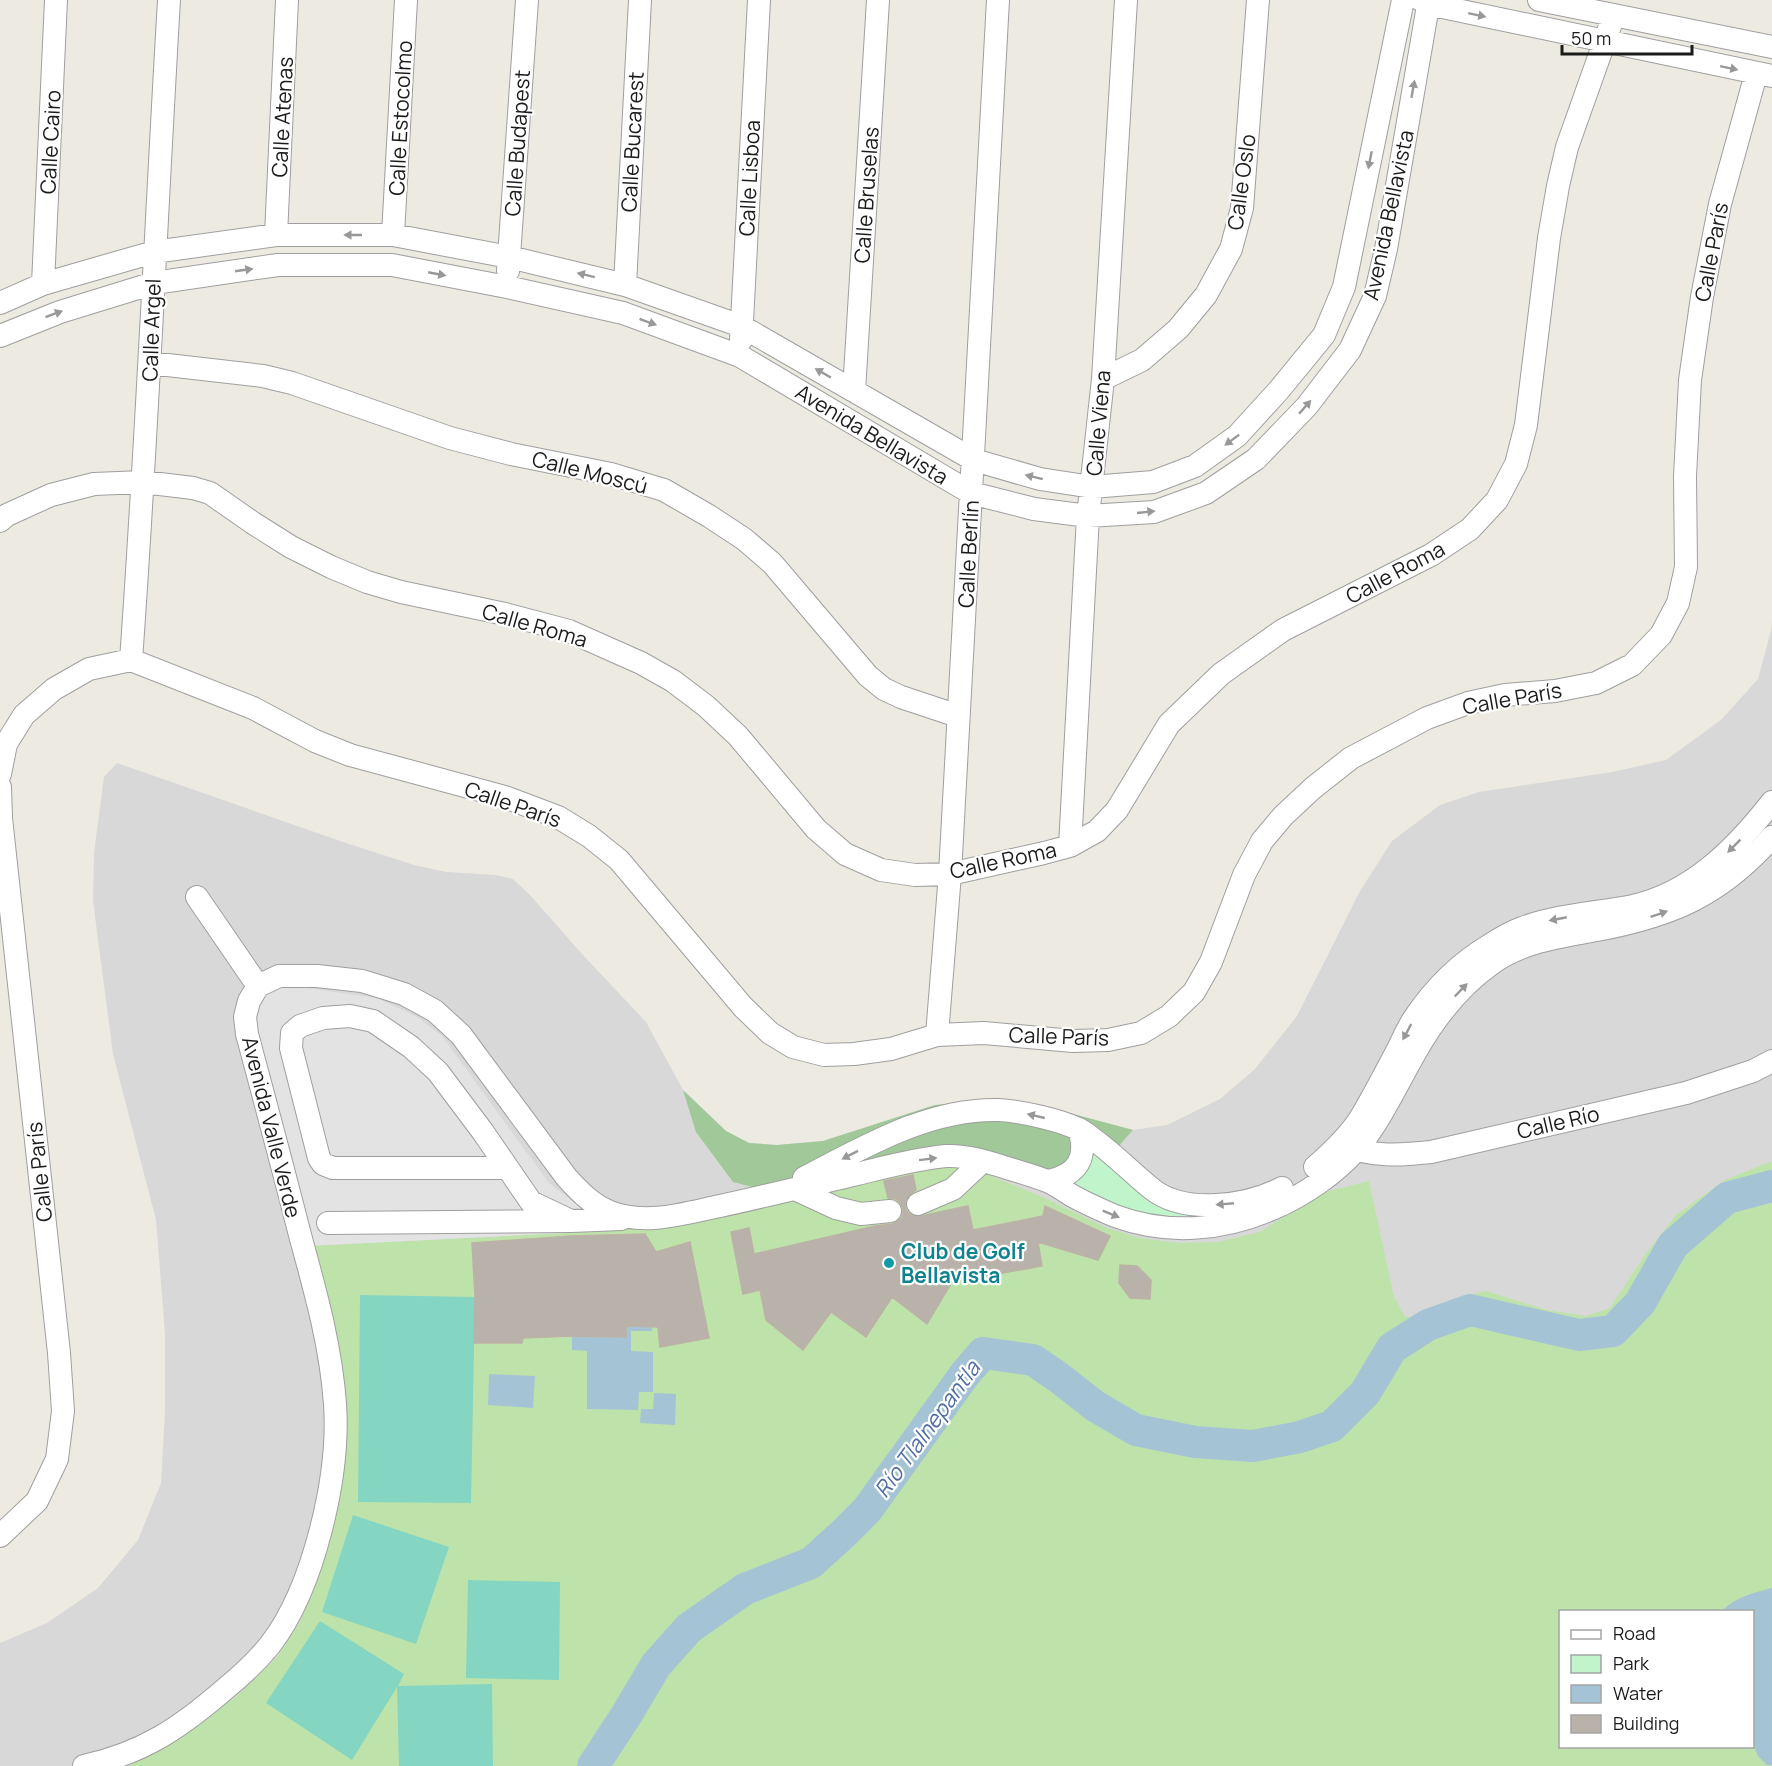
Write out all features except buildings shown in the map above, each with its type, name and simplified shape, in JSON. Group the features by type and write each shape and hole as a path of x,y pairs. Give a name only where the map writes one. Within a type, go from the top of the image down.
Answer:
{"street":[{"name":"Calle Cairo","path":"43,284 56,0"},
{"name":"Calle Argel","path":"130,660 143,482 169,0"},
{"name":"Calle Atenas","path":"276,235 287,0"},
{"name":"Calle Estocolmo","path":"393,235 406,0"},
{"name":"Calle Budapest","path":"507,287 527,0"},
{"name":"Calle Bucarest","path":"625,285 639,0"},
{"name":"Calle Lisboa","path":"740,356 759,0"},
{"name":"Calle Bruselas","path":"854,391 878,0"},
{"name":"Calle Berlín","path":"937,1035 950,874 998,0"},
{"name":"Calle Viena","path":"1070,846 1088,516 1102,379 1126,0"},
{"name":"Calle Oslo","path":"1102,379 1142,360 1178,329 1206,295 1231,249 1242,208 1258,0"},
{"name":"Avenida Bellavista","path":"0,303 43,284 154,252 276,235 393,235 509,256 625,285 741,326 974,460 1040,479 1092,487 1153,482 1195,466 1237,436 1279,390 1324,335 1344,287 1403,0"},
{"path":"1539,0 1772,47"},
{"name":"Avenida Bellavista","path":"0,336 60,312 154,284 278,265 392,265 507,287 622,313 740,356 971,493 1034,509 1088,516 1154,512 1206,493 1256,459 1307,406 1350,350 1375,296 1386,249 1426,1 1604,42 1764,75"},
{"name":"Calle Roma","path":"0,521 7,515 51,495 94,484 143,482 193,488 210,493 291,547 367,582 568,631 641,663 673,681 706,706 738,736 816,829 845,854 881,870 915,875 950,874 1070,846 1097,831 1117,810 1169,724 1221,674 1283,630 1431,555 1470,529 1497,500 1516,464 1526,425 1549,238 1560,176 1567,147 1614,15"},
{"name":"Calle París","path":"130,660 253,708 315,741 350,755 505,797 558,817 589,836 619,860 742,1007 770,1034 793,1047 824,1055 854,1054 891,1049 937,1035 984,1033 1073,1041 1108,1041 1140,1034 1169,1016 1194,992 1211,962 1244,875 1262,841 1283,816 1313,788 1351,758 1427,718 1468,703 1505,695 1555,691 1596,683 1632,665 1661,635 1678,603 1686,567 1684,476 1690,381 1702,297 1720,204 1764,75"},
{"name":"Calle Moscú","path":"150,363 263,376 292,383 450,438 611,474 664,490 744,539 772,563 868,676 884,689 958,716"},
{"path":"0,774 6,744 24,715 54,689 89,669 130,660"},
{"name":"Calle París","path":"0,787 0,818 58,1342 63,1411 57,1459 37,1502 0,1536"},
{"path":"769,1196 876,1142 950,1114 999,1110 1034,1115 1079,1129 1111,1152 1154,1191 1181,1202 1207,1206 1238,1203 1268,1195 1348,1146 1414,1018 1436,990 1462,965 1489,945 1519,929 1561,918 1635,905 1663,896 1716,864 1772,802"},
{"path":"328,1223 571,1221 671,1216 769,1196 916,1160 950,1156 983,1161 1049,1181 1114,1215 1145,1225 1177,1229 1208,1227 1244,1220 1273,1209 1308,1190 1330,1173 1348,1146 1388,1103 1427,1032 1445,1007 1467,984 1494,962 1522,948 1555,937 1599,930 1652,917 1689,904 1719,887 1752,861 1772,837"},
{"path":"197,897 258,986 279,976 317,976 362,981 404,994 435,1011 461,1035 567,1178 585,1198 611,1213 638,1218"},
{"name":"Avenida Valle Verde","path":"84,1766 142,1748 175,1730 242,1675 270,1644 292,1610 308,1570 333,1476 336,1442 335,1404 321,1315 247,1034 245,1017 249,1001 258,986"},
{"path":"506,1168 333,1168 323,1164 319,1158 291,1048 292,1033 300,1026 323,1018 350,1016 373,1021 411,1047 438,1072 531,1202 571,1221"},
{"name":"Calle Río","path":"1348,1146 1397,1155 1431,1152 1686,1093 1753,1071 1772,1061"},
{"path":"1049,1181 1063,1178 1074,1169 1081,1157 1083,1143 1079,1129"},
{"path":"918,1204 953,1189 983,1161"},
{"path":"795,1189 836,1208 861,1214 890,1211"}],"shaded area":[{"name":"Club de Golf Bellavista","path":"1772,622 1772,1766 0,1766 0,1643 47,1623 98,1588 138,1540 161,1483 165,1412 165,1333 156,1220 113,1054 93,901 94,853 104,777 117,763 414,865 446,872 496,875 513,879 646,1022 683,1090 726,1131 749,1143 777,1145 823,1141 935,1105 1036,1104 1133,1130 1167,1125 1220,1099 1254,1070 1297,1016 1360,891 1392,841 1440,805 1479,792 1612,772 1666,760 1721,720 1758,679"},
{"path":"271,985 377,998 417,1017 442,1036 549,1183 576,1204 637,1227 565,1233 307,1246 251,1025 253,1003"},
{"path":"360,1295 475,1297 471,1503 358,1502"},
{"path":"353,1515 449,1547 416,1644 322,1612"},
{"path":"468,1580 560,1582 559,1680 466,1678"},
{"path":"320,1621 404,1674 398,1686 492,1684 493,1766 399,1766 397,1687 352,1760 266,1703"}],"green space":[{"path":"683,1090 726,1131 749,1143 777,1145 823,1141 935,1105 989,1100 1036,1104 1133,1130 1108,1158 1071,1161 1046,1178 983,1156 768,1191 733,1182 696,1132"},
{"path":"1073,1132 1143,1190 1254,1215 1145,1222 1059,1184 1073,1177"},
{"path":"1772,1161 1772,1766 593,1766 604,1748 591,1766 128,1766 159,1750 214,1713 239,1694 278,1656 300,1622 317,1580 331,1530 337,1481 307,1246 565,1233 637,1227 921,1170 952,1167 989,1175 1043,1197 1107,1228 1140,1238 1178,1243 1217,1242 1260,1232 1308,1201 1329,1191 1369,1181 1394,1297 1405,1316 1416,1319 1453,1299 1486,1291 1547,1310 1586,1316 1610,1308 1645,1255 1676,1215 1725,1180","holes":["946,1400 867,1510 847,1530"]}],"water":[{"path":"626,1326 652,1326 652,1331 631,1331 631,1351 653,1352 653,1392 639,1392 638,1410 587,1409 587,1351 572,1350 572,1336 626,1336"},
{"path":"489,1374 535,1376 533,1408 488,1405"},
{"path":"654,1393 676,1394 675,1425 640,1423 641,1409 653,1409"},
{"path":"1772,1588 1772,1765 1767,1765 1758,1756 1754,1746 1754,1610 1723,1610 1751,1594"}],"waterway":[{"name":"Río Tlalnepantla","path":"593,1766 656,1665 689,1628 745,1589 811,1563 843,1534 867,1510 965,1374 983,1353 1033,1360 1095,1406 1136,1430 1195,1442 1253,1446 1300,1437 1332,1426 1365,1393 1392,1348 1428,1325 1470,1310 1579,1335 1613,1331 1640,1303 1673,1245 1727,1198 1772,1186"}],"place":[{"name":"Club de Golf Bellavista","path":"889,1263"}]}
